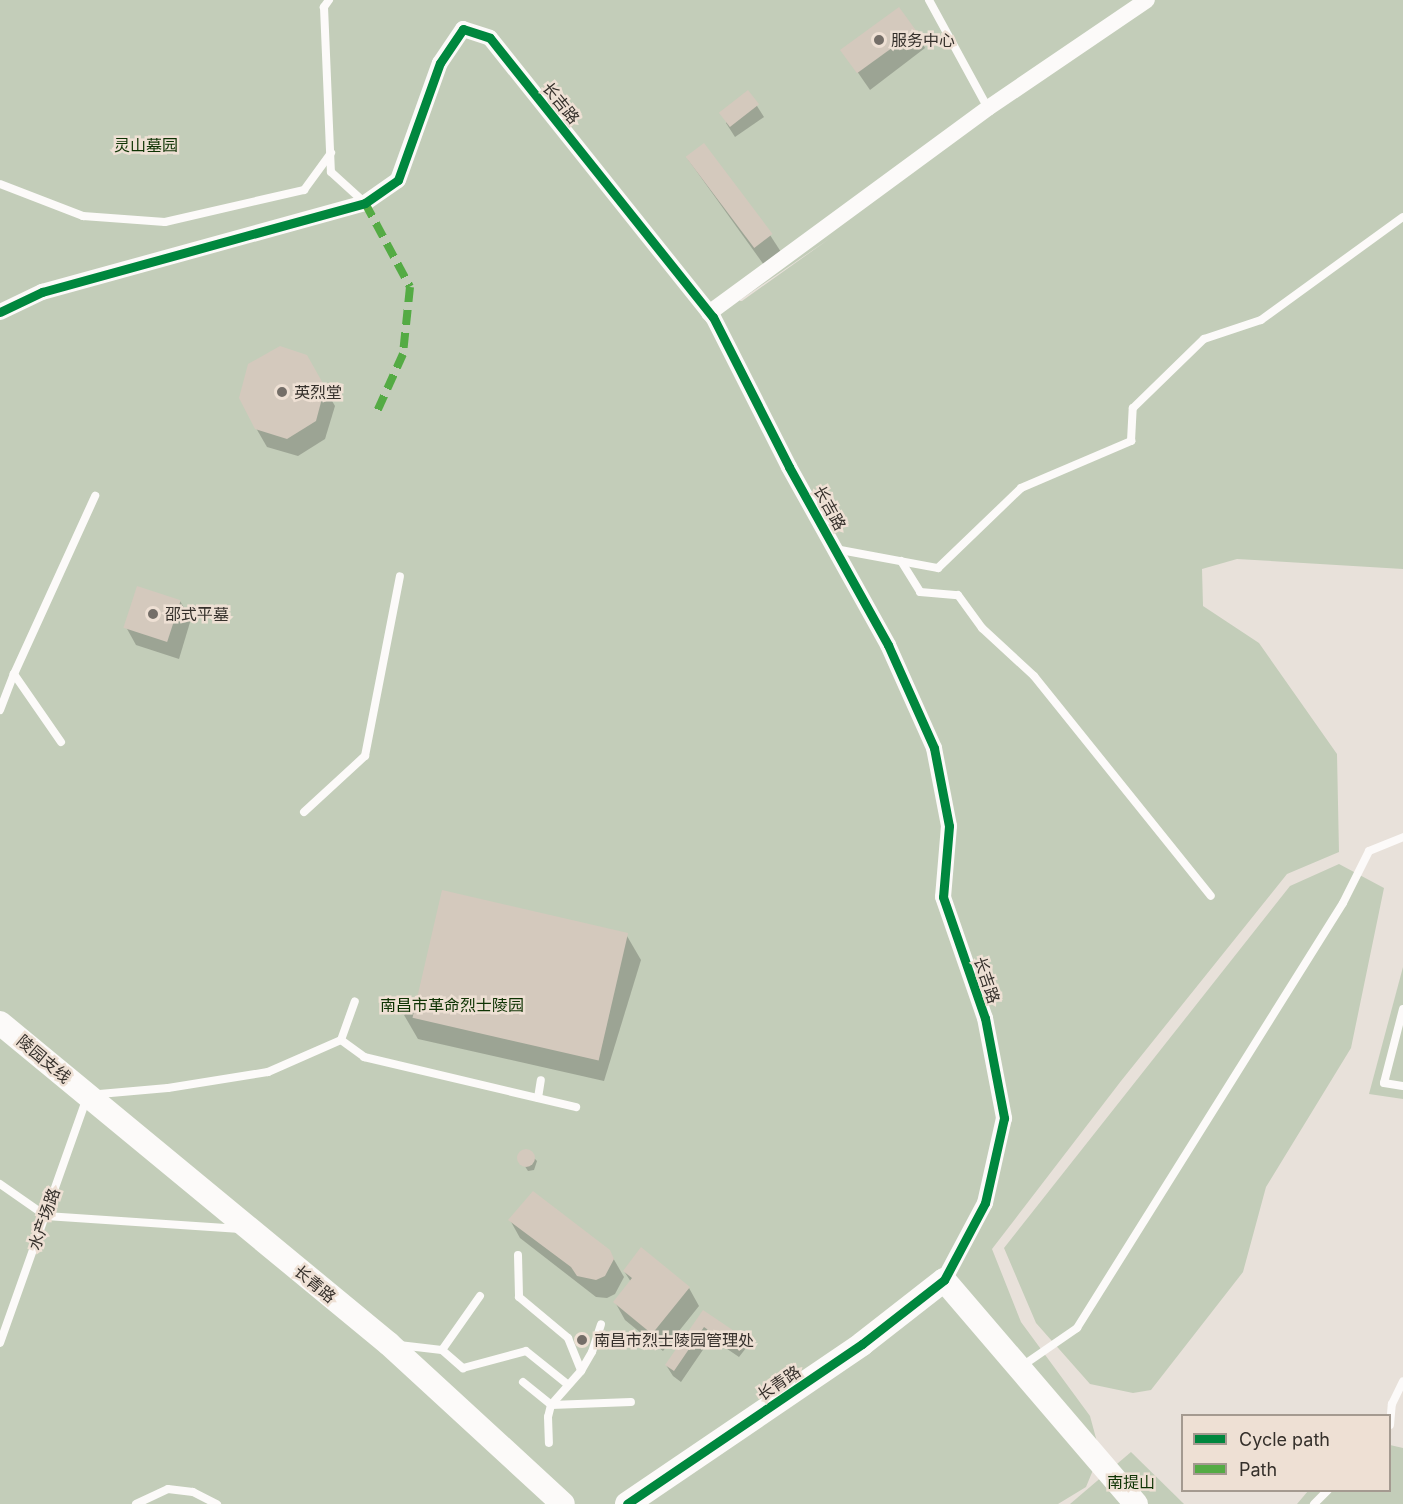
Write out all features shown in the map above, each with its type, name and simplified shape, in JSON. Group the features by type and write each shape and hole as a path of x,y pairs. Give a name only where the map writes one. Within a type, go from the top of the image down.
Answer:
{"street":[{"path":"709,313 988,108 1147,0"},
{"name":"长吉路","path":"365,203 398,180 440,63 463,29 490,38 709,313 888,645 934,748 949,826 943,897 985,1018 1004,1118 985,1203 944,1280"},
{"path":"0,312 42,292 365,203"},
{"name":"陵园支线","path":"0,1023 87,1095"},
{"name":"长青路","path":"87,1095 389,1344 563,1504"},
{"path":"944,1280 1136,1504"},
{"name":"长青路","path":"627,1504 862,1344 944,1280"}],"lane":[{"path":"329,0 324,7 332,172 365,203"},
{"path":"929,0 988,108"},
{"path":"0,184 83,216 165,222 304,190 331,153"},
{"path":"835,549 938,568 1021,488 1131,441 1133,408 1204,339 1262,320 1403,217"},
{"path":"0,710 14,674 95,496"},
{"path":"901,561 920,592 958,595 982,628 1034,676 1211,896"},
{"path":"304,812 365,756 400,576"},
{"path":"14,674 61,742"},
{"path":"1020,1368 1077,1328 1343,903 1369,851 1403,837"},
{"path":"87,1095 168,1088 268,1072 341,1040 355,1002"},
{"path":"1403,1009 1384,1083 1403,1086"},
{"path":"341,1040 364,1057 576,1107"},
{"path":"538,1098 541,1080"},
{"name":"水产场路","path":"0,1343 87,1095"},
{"path":"0,1184 46,1216 250,1230"},
{"path":"518,1255 519,1297 568,1338 581,1371"},
{"path":"442,1350 480,1296"},
{"path":"549,1443 548,1417 551,1405 567,1384 581,1371 592,1352 601,1324"},
{"path":"389,1344 442,1350 463,1368 526,1351 567,1384"},
{"path":"1391,1414 1392,1404 1403,1381"},
{"path":"523,1382 551,1405 632,1402"},
{"path":"136,1504 168,1489 193,1492 217,1504"},
{"path":"1314,1504 1327,1492"}],"green space":[{"path":"0,0 1403,0 1403,569 1237,559 1202,569 1203,606 1259,643 1337,754 1339,852 1287,874 1121,1081 992,1249 1021,1322 1090,1416 1100,1453 1086,1487 1058,1504 0,1504","holes":["829,239 742,301 740,300"]},
{"path":"1339,864 1384,888 1351,1048 1266,1187 1243,1272 1151,1390 1133,1393 1090,1384 1036,1323 1004,1248 1290,886"},
{"path":"1403,967 1403,1099 1369,1094"},
{"path":"1391,1445 1403,1448 1403,1504 1297,1504 1307,1492 1391,1492"},
{"name":"南提山","path":"1131,1452 1184,1504 1070,1504"}],"building":[{"name":"服务中心","path":"899,7 916,30 857,73 840,50"},
{"path":"748,90 759,104 730,127 719,113"},
{"path":"704,143 773,234 754,248 686,157"},
{"name":"英烈堂","path":"280,346 307,355 325,387 316,421 287,439 255,429 239,398 248,364"},
{"name":"邵式平墓","path":"137,586 181,600 167,642 123,628"},
{"path":"442,890 628,933 599,1061 413,1018"},
{"path":"526,1149 532,1152 535,1158 532,1164 526,1167 520,1164 517,1158 520,1152"},
{"path":"533,1191 610,1250 614,1259 605,1276 596,1280 577,1276 571,1267 508,1220"},
{"path":"641,1247 690,1287 652,1334 613,1302 632,1278 623,1271"},
{"path":"703,1310 740,1335 732,1347 704,1327 674,1371 665,1365"}],"marked path":[{"path":"365,203 410,287 403,354 375,416"}],"cycle path":[{"path":"0,312 42,292 365,203 398,180 440,63 463,29 490,38 713,317 789,467 888,645 934,748 949,826 943,897 985,1018 1004,1118 985,1203 944,1280 862,1344 627,1504"}],"place":[{"name":"服务中心","path":"879,40"},
{"name":"英烈堂","path":"282,392"},
{"name":"邵式平墓","path":"153,614"},
{"name":"南昌市烈士陵园管理处","path":"582,1340"}],"park label":[{"name":"灵山墓园","path":"146,145"},
{"name":"南昌市革命烈士陵园","path":"452,1005"}]}
